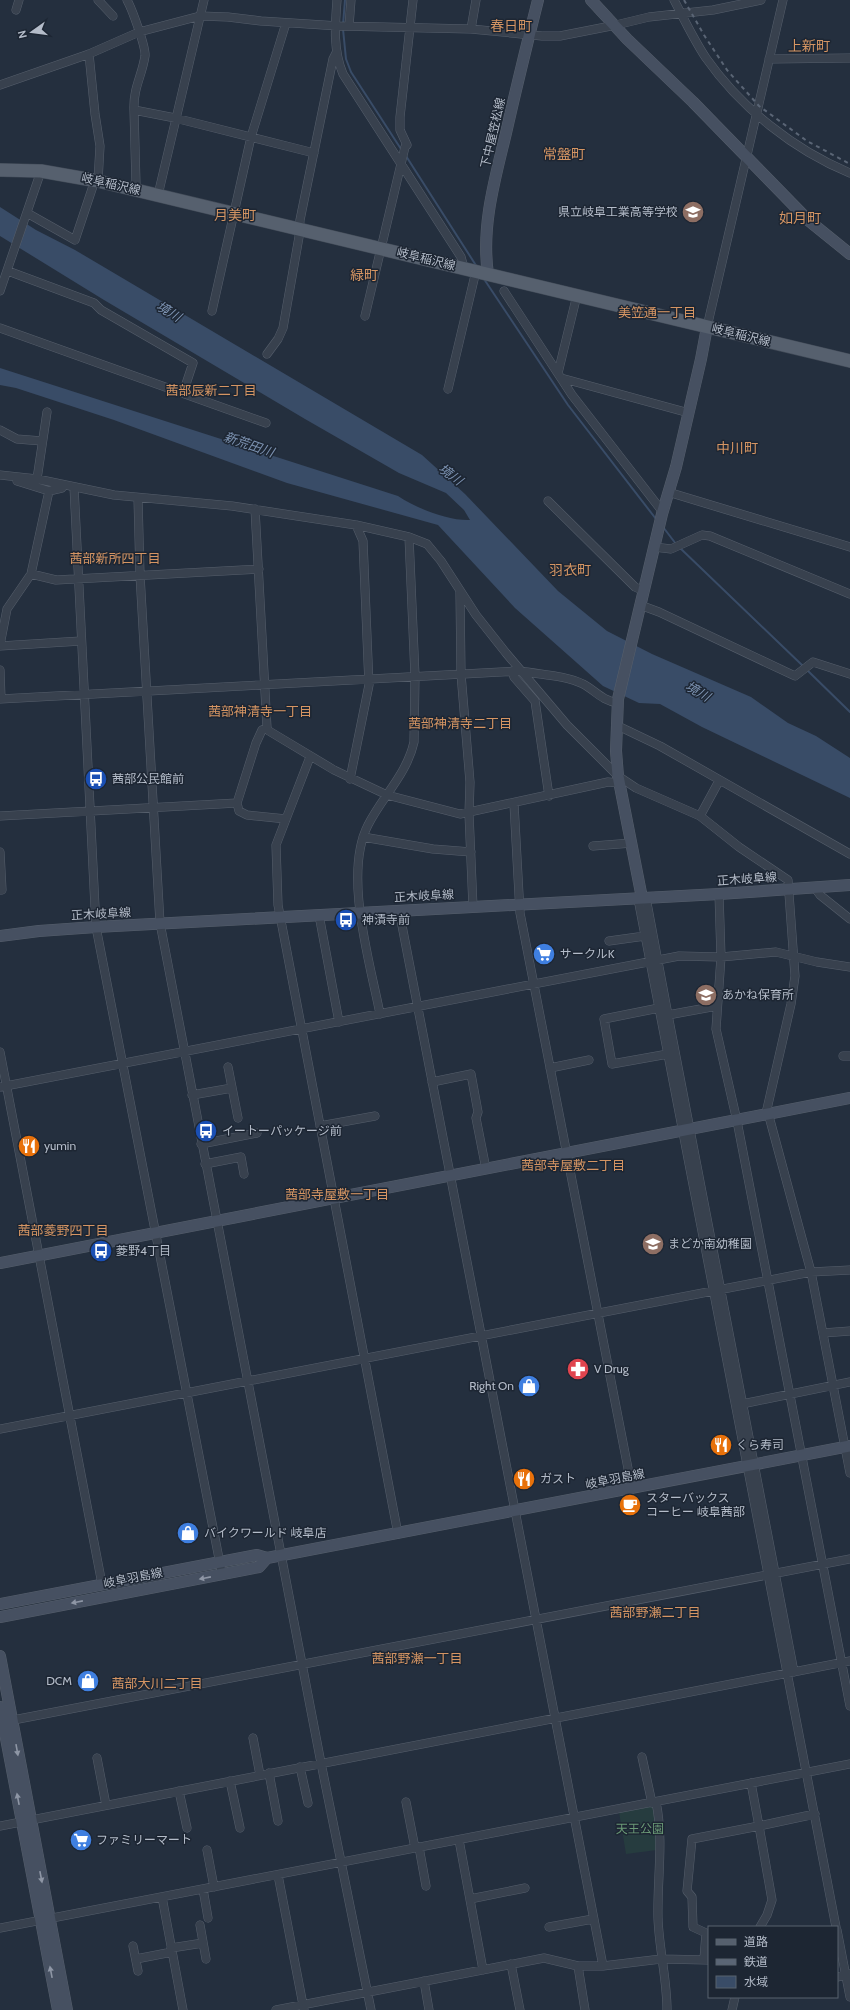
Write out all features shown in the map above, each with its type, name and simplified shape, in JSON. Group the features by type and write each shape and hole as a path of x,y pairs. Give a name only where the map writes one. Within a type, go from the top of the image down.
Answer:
{"main road":[{"name":"岐阜稲沢線","path":"0,170 41,171 97,180 850,361"}],"street":[{"path":"16,10 19,0"},
{"path":"98,0 113,16"},
{"path":"127,0 139,32 145,55 133,97 135,190"},
{"path":"158,195 204,0"},
{"path":"337,0 342,26"},
{"path":"267,354 278,339 283,328 314,153 333,59 351,0"},
{"path":"365,316 405,147 408,145 400,130 400,117 413,0"},
{"path":"471,29 476,0"},
{"name":"下中屋笠松線","path":"478,271 485,253 491,196 538,0"},
{"path":"591,0 616,25 627,39 693,102 808,220 850,254"},
{"path":"674,0 706,58 725,83 757,114 781,134 815,156 850,173"},
{"path":"0,85 89,54 139,32 200,16 228,17 286,23 471,29 530,33 542,36 560,36 616,25 631,20 681,13 726,4 761,0"},
{"path":"686,1130 659,1008 647,903 642,898 618,779 616,726 618,701 662,513 702,359 707,327 783,0"},
{"path":"212,311 251,137 286,23"},
{"path":"336,53 343,74 402,163 461,258 478,271 448,389"},
{"path":"27,214 75,240 97,180 100,146 89,54"},
{"path":"769,59 850,58"},
{"path":"134,110 175,118 314,153"},
{"path":"0,291 41,171"},
{"path":"8,271 94,303 101,310 193,362 182,393"},
{"path":"504,291 560,376 662,513"},
{"path":"560,376 577,295"},
{"path":"0,328 266,423"},
{"path":"560,376 689,413"},
{"path":"37,479 47,412"},
{"path":"0,430 17,439 42,441"},
{"path":"4,476 37,479 138,498 255,509 356,525 409,537 427,544 435,553 476,615 521,671 567,725 618,779 700,816 739,847 788,880 795,976 767,1109 811,1272 833,1386 848,1447 850,1473"},
{"path":"4,476 49,491 62,488 64,485"},
{"path":"74,487 77,578 91,810 96,927 222,1574"},
{"path":"49,491 31,574 4,608 0,646 81,641"},
{"path":"668,492 850,547"},
{"path":"138,498 140,575 160,924 321,1763 371,2010"},
{"path":"548,501 635,587 644,591"},
{"path":"255,509 266,685 267,728 269,731 310,757 350,779 387,795 460,814 469,814 618,779"},
{"path":"350,779 369,678 363,541 356,525"},
{"path":"654,547 671,549 702,535 710,536 850,594"},
{"path":"380,1014 360,912 358,892 359,859 368,825 407,762 414,742 415,676 409,537"},
{"path":"31,574 56,580 259,569"},
{"path":"460,592 461,674 470,782 469,814 472,852 473,907"},
{"path":"640,605 659,612 795,676 808,664 813,662 850,674"},
{"path":"459,607 476,615"},
{"path":"0,670 1,699 521,671 568,679 583,684 596,695 618,701"},
{"path":"512,671 514,677 535,701 549,796"},
{"path":"616,726 660,746 718,781 850,854"},
{"path":"267,728 262,730 256,743 237,803 239,811 247,815 286,819"},
{"path":"310,757 276,845 280,917 398,1534"},
{"path":"700,816 718,781"},
{"path":"0,816 237,803"},
{"path":"514,804 519,904 632,1489"},
{"path":"364,837 433,849 472,852"},
{"path":"593,846 632,844"},
{"path":"0,852 2,890 0,890"},
{"name":"正木岐阜線","path":"0,936 39,931 96,927 719,894 850,885"},
{"path":"815,888 820,895 850,919"},
{"path":"719,894 721,957 716,1029 737,1121 850,1706"},
{"path":"642,898 639,904 645,936 654,961 668,1015 686,1130 790,1672 807,1772 837,1926"},
{"path":"399,910 514,1512 603,1966"},
{"path":"319,915 339,1022"},
{"path":"609,941 645,936"},
{"path":"3,1087 679,956 721,957 776,952 850,966"},
{"path":"668,1015 717,1006"},
{"path":"659,1008 604,1019 612,1064 668,1054"},
{"path":"0,1052 3,1087 39,1256 102,1584"},
{"path":"550,1068 589,1060"},
{"path":"228,1067 238,1118"},
{"path":"432,1082 471,1074 478,1112 476,1118 486,1169"},
{"path":"192,1095 232,1088"},
{"path":"0,1263 850,1098"},
{"path":"320,1126 375,1116"},
{"path":"201,1144 257,1133"},
{"path":"205,1164 241,1157 244,1174"},
{"path":"0,1429 768,1280 811,1272 850,1270"},
{"path":"823,1333 850,1331"},
{"path":"739,1404 850,1382"},
{"name":"岐阜羽島線","path":"0,1604 257,1555 267,1558 398,1534 848,1447"},
{"name":"岐阜羽島線","path":"0,1617 259,1567 267,1558"},
{"path":"5,1722 850,1559"},
{"path":"0,1656 5,1722"},
{"path":"0,1826 850,1661"},
{"path":"0,1707 5,1722 45,1919 67,2010"},
{"path":"253,1738 260,1775"},
{"path":"642,1757 660,1821 658,1913 661,1959 666,1978 667,2010"},
{"path":"97,1758 106,1805"},
{"path":"0,1928 850,1764"},
{"path":"300,1768 308,1803"},
{"path":"269,1774 278,1821"},
{"path":"230,1781 240,1828"},
{"path":"751,1783 772,1900 767,1915 761,1926"},
{"path":"179,1791 187,1828"},
{"path":"406,1802 426,1886"},
{"path":"276,2010 303,2008 424,1981 544,1958 578,1966 603,1966 661,1959 706,1960 706,1933 693,1928 692,1897 687,1891 692,1839 815,1814"},
{"path":"459,1840 483,1970"},
{"path":"207,1850 214,1887"},
{"path":"278,1875 303,2008"},
{"path":"470,1899 525,1888"},
{"path":"203,1889 208,1918"},
{"path":"162,1897 184,2010"},
{"path":"45,1919 58,2010"},
{"path":"549,1927 593,1919"},
{"path":"200,1925 206,1959"},
{"path":"838,1932 848,1975 850,1997"},
{"path":"136,1959 203,1943"},
{"path":"133,1946 138,1971"},
{"path":"511,1964 520,2010"},
{"path":"578,1966 585,2010"},
{"path":"838,1977 848,1975"},
{"path":"424,1981 429,2010"},
{"path":"732,2010 735,1998"}],"green space":[{"name":"天王公園","path":"655,1806 657,1850 626,1854 619,1812"}],"water":[{"name":"境川","path":"0,207 36,230 75,250 422,455 465,494 558,591 607,631 652,654 751,697 788,723 816,736 850,758 850,798 702,727 660,704 639,703 603,686 515,608 438,525 287,483 114,420 16,388 0,385 0,368 398,496 432,513 461,520 470,520 464,510 446,493 399,473 305,419 104,300 0,236"}],"waterway":[{"path":"343,25 345,0"},
{"path":"343,29 346,59 351,72 401,149"},
{"path":"406,156 477,267"},
{"path":"484,279 568,405 656,519"},
{"path":"663,527 676,544"},
{"path":"679,547 803,666"},
{"path":"806,669 850,712"}],"railway":[{"path":"684,0 704,35 727,70 759,106 807,141 850,164"}],"place":[{"name":"県立岐阜工業高等学校","path":"693,212"},
{"name":"茜部公民館前","path":"96,779"},
{"name":"神漬寺前","path":"346,920"},
{"name":"サークルK","path":"544,954"},
{"name":"あかね保育所","path":"706,995"},
{"name":"イートーパッケージ前","path":"206,1131"},
{"name":"yumin","path":"29,1146"},
{"name":"まどか南幼稚園","path":"653,1244"},
{"name":"菱野4丁目","path":"101,1251"},
{"name":"V Drug","path":"578,1369"},
{"name":"Right On","path":"529,1386"},
{"name":"くら寿司","path":"721,1445"},
{"name":"ガスト","path":"524,1479"},
{"name":"スターバックス コーヒー 岐阜茜部","path":"630,1505"},
{"name":"バイクワールド 岐阜店","path":"188,1533"},
{"name":"DCM","path":"88,1681"},
{"name":"ファミリーマート","path":"81,1840"}],"district":[{"name":"春日町","path":"511,26"},
{"name":"上新町","path":"809,46"},
{"name":"常盤町","path":"564,154"},
{"name":"月美町","path":"235,215"},
{"name":"如月町","path":"800,218"},
{"name":"緑町","path":"364,275"},
{"name":"美笠通一丁目","path":"657,312"},
{"name":"茜部辰新二丁目","path":"211,390"},
{"name":"中川町","path":"737,448"},
{"name":"茜部新所四丁目","path":"115,558"},
{"name":"羽衣町","path":"570,570"},
{"name":"茜部神清寺一丁目","path":"260,711"},
{"name":"茜部神清寺二丁目","path":"460,723"},
{"name":"茜部寺屋敷二丁目","path":"573,1165"},
{"name":"茜部寺屋敷一丁目","path":"337,1194"},
{"name":"茜部菱野四丁目","path":"63,1230"},
{"name":"茜部野瀬二丁目","path":"655,1612"},
{"name":"茜部野瀬一丁目","path":"417,1658"},
{"name":"茜部大川二丁目","path":"157,1683"}],"water label":[{"name":"新荒田川","path":"249,444"}]}
